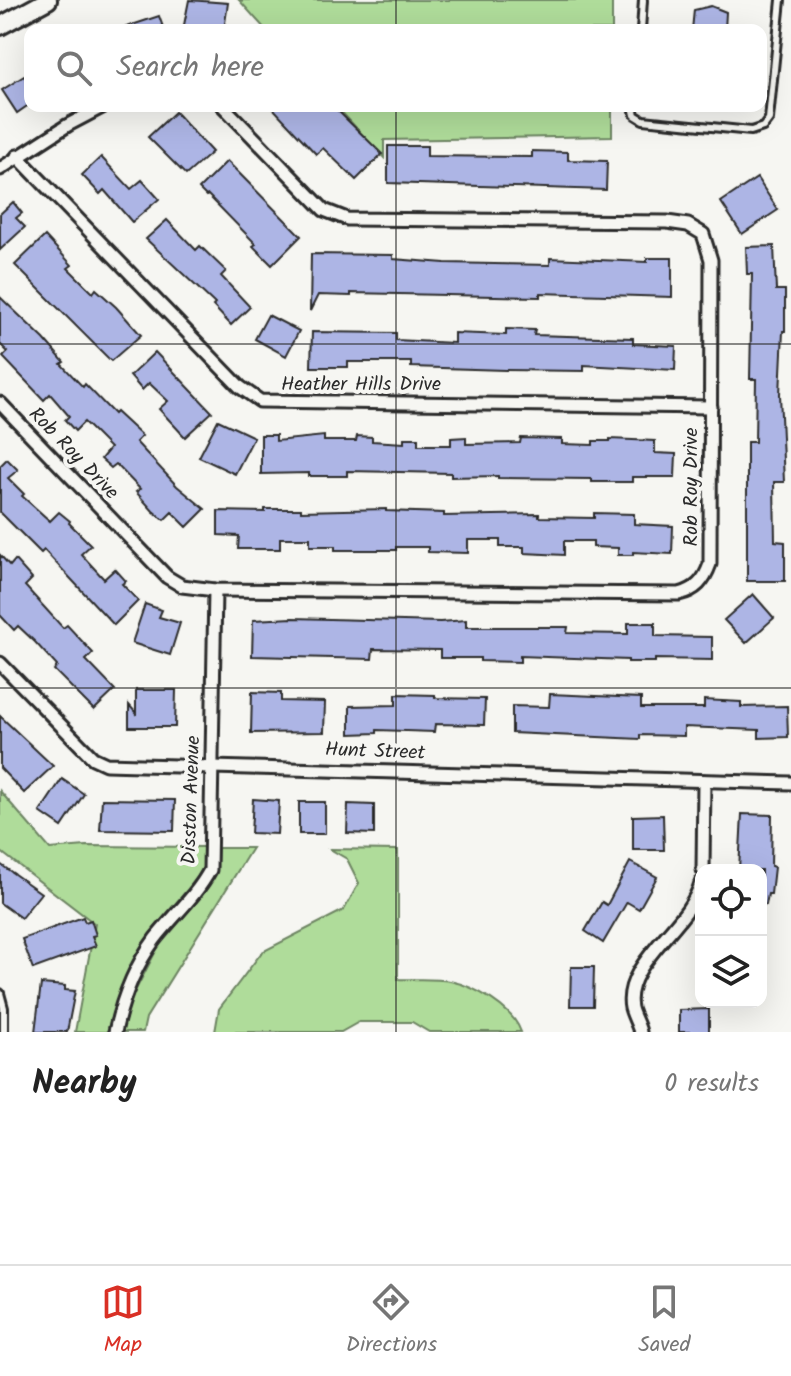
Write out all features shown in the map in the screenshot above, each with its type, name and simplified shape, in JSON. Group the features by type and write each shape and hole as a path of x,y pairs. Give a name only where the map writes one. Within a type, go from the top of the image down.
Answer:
{"street":[{"path":"0,26 48,0"},
{"path":"0,169 94,112"},
{"name":"Rob Roy Drive","path":"0,403 167,577 182,586 215,590 679,594 689,592 706,576 710,564 711,260 703,234 688,225 667,222 347,219 333,216 229,112"},
{"name":"Heather Hills Drive","path":"17,156 240,387 260,401 711,407"},
{"name":"Disston Avenue","path":"115,1032 124,995 152,942 210,870 215,590"},
{"name":"Hunt Street","path":"0,663 93,758 106,764 791,783"},
{"path":"703,864 704,781"},
{"path":"640,1032 631,1008 635,978 695,897"}],"lane":[{"path":"641,24 643,0"},
{"path":"634,112 643,120 751,131 763,127 769,119 781,0"},
{"path":"0,993 4,1008 4,1032"}],"green space":[{"path":"239,0 612,0 612,24 261,24"},
{"path":"342,112 612,112 612,136 384,140 384,158"},
{"path":"0,791 50,849 86,846 204,847 203,867 198,876 135,957 107,1032 75,1032 95,924 0,851"},
{"path":"218,848 252,848 146,1018 143,1032 122,1032 131,999 158,947 201,897 216,874"},
{"path":"330,849 398,850 398,979 444,980 470,988 492,999 510,1015 521,1032 429,1032 412,1022 359,1022 341,1032 215,1032 219,1009 262,952 344,910 359,883 347,859"}],"building":[{"path":"189,0 228,3 225,24 184,24"},
{"path":"711,6 726,12 725,24 693,24 694,10"},
{"path":"159,16 162,24 135,24"},
{"path":"24,76 24,108 17,113 2,90"},
{"path":"175,112 212,152 186,175 148,137"},
{"path":"277,112 339,112 382,154 356,180 323,148 316,154"},
{"path":"388,146 427,146 427,156 532,157 532,151 568,152 568,160 607,161 606,190 388,183"},
{"path":"101,157 131,189 142,180 159,199 132,222 104,190 100,194 82,175"},
{"path":"227,161 301,236 272,265 253,246 256,244 199,189"},
{"path":"757,178 778,210 742,234 721,202"},
{"path":"13,202 22,213 16,218 25,227 0,250 0,214"},
{"path":"167,220 196,250 200,246 226,271 221,276 250,307 231,325 213,306 215,304 146,239"},
{"path":"45,236 72,265 68,268 93,293 96,289 116,307 141,335 111,361 15,265"},
{"path":"774,246 776,290 785,290 780,394 784,482 774,482 775,541 785,542 785,581 747,581 747,442 755,442 756,379 750,379 752,274 747,274 746,247"},
{"path":"311,254 393,255 393,259 445,263 550,265 550,258 647,262 647,258 672,258 672,297 351,293 351,296 318,295 310,311"},
{"path":"0,297 44,339 64,362 61,364 83,387 85,384 114,414 116,412 142,436 136,442 177,486 205,509 187,527 172,512 164,520 153,511 136,492 140,489 116,464 111,468 101,459 110,448 84,422 75,431 65,420 69,416 50,394 44,400 3,357 8,352 0,344"},
{"path":"268,315 299,331 286,356 255,339"},
{"path":"506,329 535,330 534,335 633,338 633,344 676,346 675,370 584,365 584,371 505,370 411,367 411,362 348,362 348,367 311,367 312,332 396,333 396,340 454,343 454,333 506,335"},
{"path":"155,352 212,412 185,437 159,409 168,401 149,383 142,390 130,376"},
{"path":"218,420 254,437 235,474 199,457"},
{"path":"261,435 276,435 276,441 324,436 324,441 356,441 357,436 372,437 372,441 404,443 404,438 418,438 418,445 451,445 451,438 466,437 466,444 520,443 521,438 562,439 562,444 593,445 593,441 610,439 655,441 655,453 676,454 675,477 632,477 632,482 592,482 592,479 451,477 451,473 347,471 347,476 261,474"},
{"path":"7,459 18,470 8,478 24,494 22,496 50,521 59,512 70,521 91,545 81,554 104,579 115,569 126,581 122,584 138,601 114,625 44,550 41,553 0,512 0,466"},
{"path":"265,509 386,509 444,513 444,516 539,514 539,517 594,518 594,513 634,514 634,524 673,526 672,554 633,552 633,555 618,555 618,548 593,547 593,541 564,541 564,555 524,553 524,547 500,547 500,540 468,540 468,553 428,552 428,547 335,550 335,546 310,546 310,538 280,538 280,549 238,549 239,536 218,535 218,511 265,512"},
{"path":"0,555 10,566 15,560 32,579 25,586 63,628 67,625 93,653 86,660 115,690 94,710 54,670 57,666 35,642 18,626 14,630 0,615"},
{"path":"753,594 774,618 746,643 724,620"},
{"path":"145,604 162,610 159,617 180,623 170,655 132,643"},
{"path":"253,620 466,620 466,627 568,627 567,633 628,634 628,623 655,623 655,636 712,637 712,660 628,662 520,656 520,662 480,661 480,658 440,658 440,650 373,649 372,659 252,656"},
{"path":"136,690 176,690 175,727 129,727 129,705 136,713"},
{"path":"252,692 281,693 281,701 325,702 324,732 251,733"},
{"path":"396,694 485,699 484,725 435,724 434,732 377,730 377,733 350,734 350,706 396,705"},
{"path":"550,694 641,698 641,708 704,708 704,700 741,702 741,707 787,706 788,737 759,738 759,730 684,727 684,736 640,735 640,739 512,733 512,706 549,707"},
{"path":"0,716 53,766 24,793 0,768"},
{"path":"62,779 84,794 62,827 40,812"},
{"path":"102,799 175,800 174,831 100,830"},
{"path":"253,799 279,801 277,834 251,833"},
{"path":"299,802 325,802 325,834 299,834"},
{"path":"348,804 374,805 374,834 347,833"},
{"path":"742,814 772,815 771,866 774,867 771,894 768,894 767,900 767,864 739,864"},
{"path":"663,815 664,850 633,850 633,816"},
{"path":"630,862 657,877 639,909 627,902 603,943 585,931 602,902 607,905"},
{"path":"0,864 41,893 21,918 0,903"},
{"path":"83,917 85,922 91,920 96,946 33,969 22,939"},
{"path":"571,967 594,967 593,1006 570,1006"},
{"path":"41,984 65,986 65,990 75,991 67,1032 35,1032"},
{"path":"709,1009 709,1032 679,1032 679,1010"}]}
